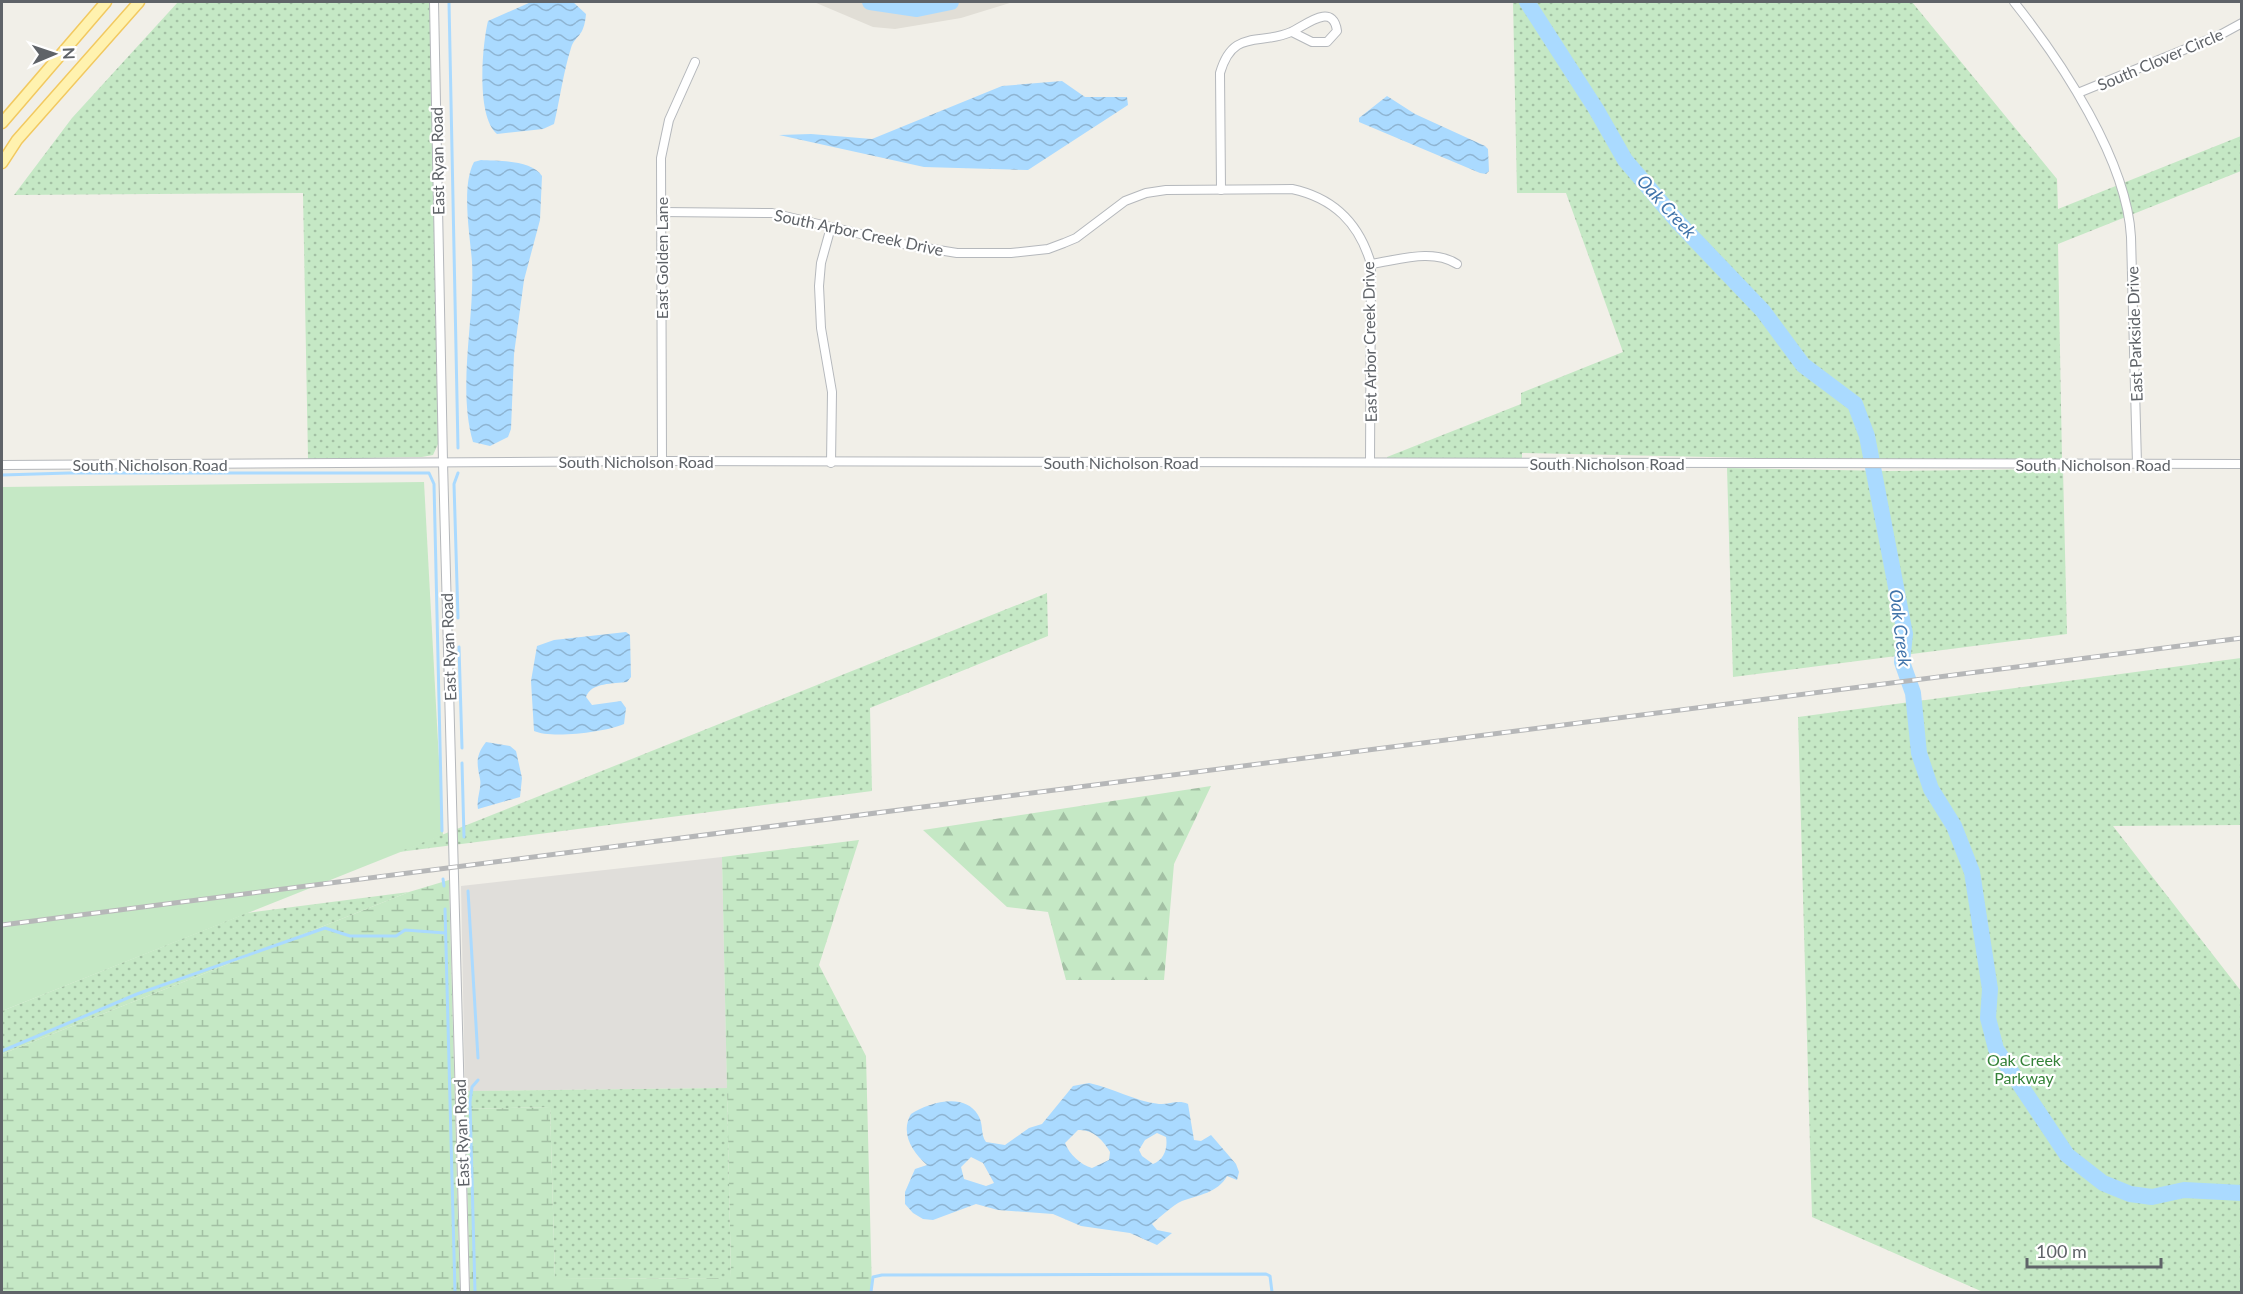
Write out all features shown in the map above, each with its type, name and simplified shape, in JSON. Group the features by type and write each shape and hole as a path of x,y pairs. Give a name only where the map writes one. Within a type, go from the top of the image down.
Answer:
{"main road":[{"path":"2,123 106,2"},
{"path":"2,163 17,140 139,2"}],"street":[{"name":"East Ryan Road","path":"434,2 443,462 465,1293"},
{"name":"East Parkside Drive","path":"2014,2 2078,93 2116,171 2127,204 2131,237 2137,464"},
{"path":"1221,190 1220,74 1224,59 1243,42 1292,32 1316,12 1325,11 1332,15 1336,22 1337,31 1327,42 1312,42 1292,32"},
{"name":"South Clover Circle","path":"2078,93 2220,35 2241,23"},
{"name":"East Golden Lane","path":"662,461 661,158 669,120 695,62"},
{"name":"South Arbor Creek Drive","path":"661,212 772,213 907,245 957,253 1048,249 1076,238 1125,201 1146,193 1167,190 1292,189 1311,193 1341,211 1353,225"},
{"name":"East Arbor Creek Drive","path":"1353,225 1361,238 1371,264 1370,462"},
{"path":"831,227 821,263 819,286 821,328 832,392 831,463"},
{"path":"1371,264 1426,255 1448,258 1457,264"},
{"name":"South Nicholson Road","path":"2,465 662,461 2241,464"}],"shaded area":[{"path":"814,2 1013,2 961,18 895,29 873,27"},
{"path":"722,857 727,1088 465,1091 461,886"}],"green space":[{"path":"178,2 430,2 438,444 433,455 308,459 303,193 14,195 72,118"},
{"path":"1513,2 1912,2 2057,179 2058,209 2241,136 2241,171 2058,244 2062,459 1798,459 1522,453 1522,464 1387,463 1387,457 1521,404 1521,393 1623,352 1566,193 1517,193"},
{"path":"1727,468 1890,471 2063,469 2067,634 1733,677"},
{"path":"424,482 443,835 2,1011 2,487"},
{"path":"1047,593 1048,636 870,708 872,791 399,852"},
{"name":"Oak Creek Parkway","path":"2241,658 2241,825 2113,826 2241,991 2241,1292 1983,1292 1812,1217 1798,717"},
{"path":"1211,786 1174,864 1164,980 1066,980 1048,912 1007,907 923,830"},
{"path":"859,840 819,965 866,1056 872,1292 470,1292 465,1109 550,1107 555,1279 731,1278 722,857"},
{"path":"449,880 460,1292 2,1292 2,1054 409,892"},
{"path":"409,892 2,1054 2,1011 247,913"},
{"path":"727,1088 731,1278 555,1279 550,1107 465,1109 465,1091"}],"water":[{"path":"531,2 573,2 586,14 585,22 571,48 554,124 543,129 497,134 490,125 483,97 484,47 488,21"},
{"path":"1062,81 1085,97 1127,97 1128,105 1028,170 924,167 779,135 811,134 872,139 1002,86"},
{"path":"1387,96 1415,114 1485,146 1488,149 1489,171 1486,174 1480,173 1359,122 1359,118"},
{"path":"481,160 523,164 542,176 540,220 524,280 514,354 511,429 508,437 490,446 473,442 468,421 466,376 472,284 467,197 470,172 474,162"},
{"path":"626,632 630,635 631,677 627,682 598,686 586,697 592,705 621,701 626,708 624,724 579,734 534,731 531,681 537,646 554,640"},
{"path":"486,742 510,746 516,751 522,778 520,797 478,809 480,782 478,760"},
{"path":"1089,1083 1150,1102 1188,1104 1194,1140 1201,1141 1211,1135 1236,1164 1239,1172 1237,1180 1227,1176 1213,1190 1182,1201 1167,1211 1152,1224 1157,1230 1172,1233 1157,1245 1130,1233 1081,1226 1053,1214 998,1210 976,1204 933,1220 923,1219 905,1204 905,1192 915,1169 927,1165 909,1142 907,1128 911,1114 927,1106 946,1101 965,1103 978,1115 986,1142 1005,1145 1029,1128 1042,1124 1073,1086","holes":["1078,1130 1088,1131 1097,1136 1110,1152 1109,1160 1092,1168 1088,1167 1072,1155 1065,1143","1157,1133 1166,1137 1166,1145 1162,1157 1153,1164 1142,1156 1139,1150 1145,1140","971,1157 983,1163 994,1183 986,1186 964,1179 961,1167"]}],"waterway":[{"path":"449,2 458,448"},
{"name":"Oak Creek","path":"870,2 917,9 951,2"},
{"name":"Oak Creek","path":"1527,2 1596,109 1625,160 1678,222 1763,311 1803,365 1855,404 1867,436 1905,634 1902,662 1913,693 1919,753 1931,789 1954,826 1972,872 1990,989 1988,1018 1996,1049 2067,1155 2103,1183 2130,1194 2152,1197 2184,1190 2242,1193"},
{"path":"2,475 429,473 434,484 442,831"},
{"path":"458,473 454,484 458,618"},
{"path":"459,647 462,748"},
{"path":"462,763 464,837"},
{"path":"443,879 444,886"},
{"path":"468,891 478,1058"},
{"path":"445,909 455,1292"},
{"path":"2,1051 137,994 325,928 350,936 396,936 405,930 445,933"},
{"path":"475,1292 470,1102 472,1087 478,1080"},
{"path":"871,1292 873,1277 882,1275 1266,1274 1270,1276 1272,1292"}],"railway":[{"path":"2,925 2242,638"}]}
